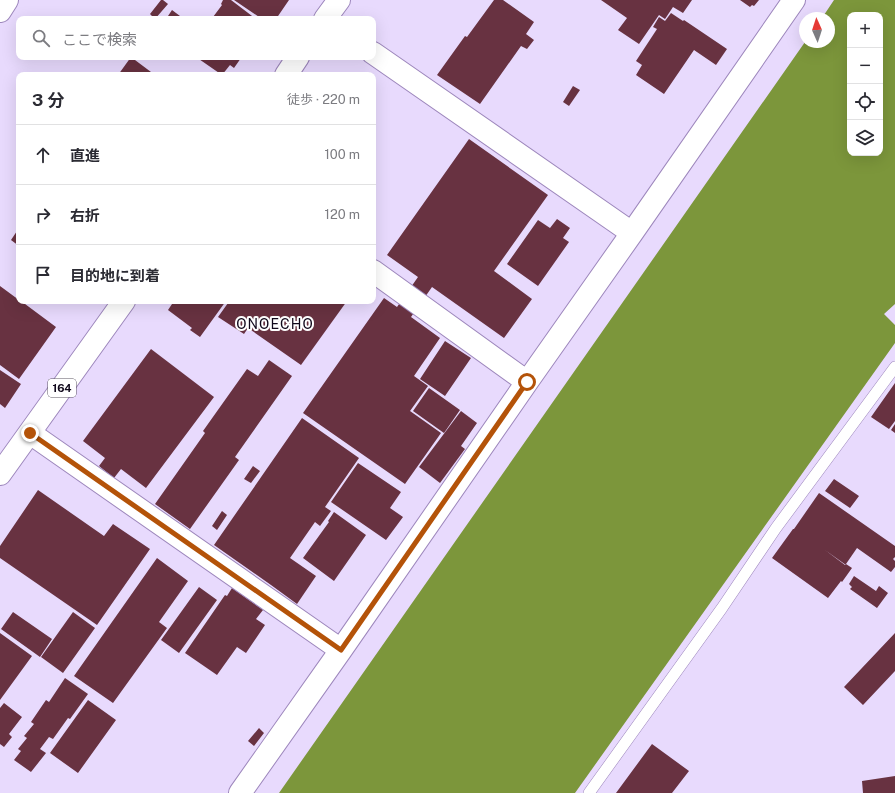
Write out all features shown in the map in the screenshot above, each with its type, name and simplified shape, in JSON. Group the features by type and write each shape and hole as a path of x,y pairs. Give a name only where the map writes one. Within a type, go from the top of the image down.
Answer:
{"main road":[{"path":"0,12 7,0"},
{"path":"327,16 339,0"},
{"path":"240,793 794,0"},
{"path":"376,56 632,233"},
{"path":"288,72 296,60"},
{"path":"376,273 527,382"},
{"name":"164","path":"0,474 122,304"},
{"path":"30,433 341,650"}],"lane":[{"path":"589,793 717,614 776,528 895,367"}],"shaded area":[{"path":"834,0 895,0 895,304 884,314 895,325 895,343 575,793 279,793 801,48 835,48 835,12 826,12"}],"building":[{"path":"161,0 168,4 158,16 152,16 150,14"},
{"path":"223,0 231,0 252,16 214,16 222,5"},
{"path":"234,0 289,0 278,16 258,16"},
{"path":"494,0 503,0 534,22 526,34 534,40 527,49 521,46 480,104 437,75 465,36 467,37"},
{"path":"601,0 692,0 683,13 673,7 665,19 659,15 639,44 618,30 627,18"},
{"path":"740,0 759,0 754,6 752,5 750,7"},
{"path":"172,10 180,16 168,16"},
{"path":"671,13 727,49 716,65 694,50 664,94 636,75 642,65 636,61 657,29 653,27 659,17 665,21"},
{"path":"129,60 135,60 151,72 120,72"},
{"path":"200,60 240,60 234,68 230,65 224,72 218,72"},
{"path":"573,86 580,90 569,106 563,102"},
{"path":"469,139 548,195 494,271 532,299 504,338 432,287 411,317 440,338 414,376 428,386 410,411 441,433 405,484 303,413 384,298 397,307 418,277 387,255"},
{"path":"557,219 570,228 563,238 569,242 538,286 507,264 538,220 550,228"},
{"path":"16,232 16,244 11,240"},
{"path":"0,286 16,298 16,304 25,304 56,327 19,379 0,365"},
{"path":"172,304 224,304 200,337 190,330 192,328 168,310"},
{"path":"227,304 345,304 301,365 248,328 244,334 218,317"},
{"path":"445,341 471,358 445,396 420,379"},
{"path":"151,349 214,397 146,488 121,469 114,478 99,466 105,458 83,441"},
{"path":"269,360 292,376 235,457 239,460 190,529 155,504 205,433 203,431 247,369 258,376"},
{"path":"0,370 21,384 5,408 0,404"},
{"path":"895,383 895,421 889,429 871,417"},
{"path":"429,388 460,410 444,433 413,411"},
{"path":"461,411 477,423 461,446 465,449 440,483 419,467"},
{"path":"302,418 359,458 325,507 331,511 320,526 315,522 290,558 316,576 297,604 214,545"},
{"path":"895,424 895,433 891,430"},
{"path":"358,463 401,492 390,508 403,517 386,540 331,502"},
{"path":"253,466 260,471 251,483 244,479"},
{"path":"834,479 859,496 850,508 825,491"},
{"path":"38,490 104,536 113,524 150,549 97,625 0,558 0,546"},
{"path":"819,493 895,546 895,557 893,559 895,561 895,567 891,572 857,548 846,564 852,568 828,598 772,558"},
{"path":"222,511 227,515 217,530 212,526"},
{"path":"334,512 366,535 334,581 303,558 329,522 328,521"},
{"path":"157,558 188,581 159,622 167,628 113,703 74,676"},
{"path":"854,576 876,591 879,586 888,593 877,608 850,589 852,587 849,584"},
{"path":"199,587 217,600 179,653 161,640"},
{"path":"232,588 263,610 256,619 265,625 246,653 237,647 217,675 185,653 225,595 227,596"},
{"path":"13,612 52,639 40,657 1,629"},
{"path":"73,612 95,628 63,673 41,657"},
{"path":"0,633 32,656 0,700"},
{"path":"895,633 895,671 863,705 844,687"},
{"path":"65,678 88,694 53,739 49,737 40,749 46,753 31,772 14,760 21,751 18,749 27,738 24,736 34,724 31,722 46,700 49,702"},
{"path":"88,700 116,720 78,773 50,753"},
{"path":"4,703 22,717 9,734 12,737 4,747 0,744 0,708"},
{"path":"259,728 264,733 254,746 248,741"},
{"path":"652,744 689,771 672,793 616,793"},
{"path":"895,776 895,793 863,793 862,781"}],"district":[{"name":"ONOECHO","path":"275,324"}],"route":[{"path":"30,433 341,650 527,382"}]}
